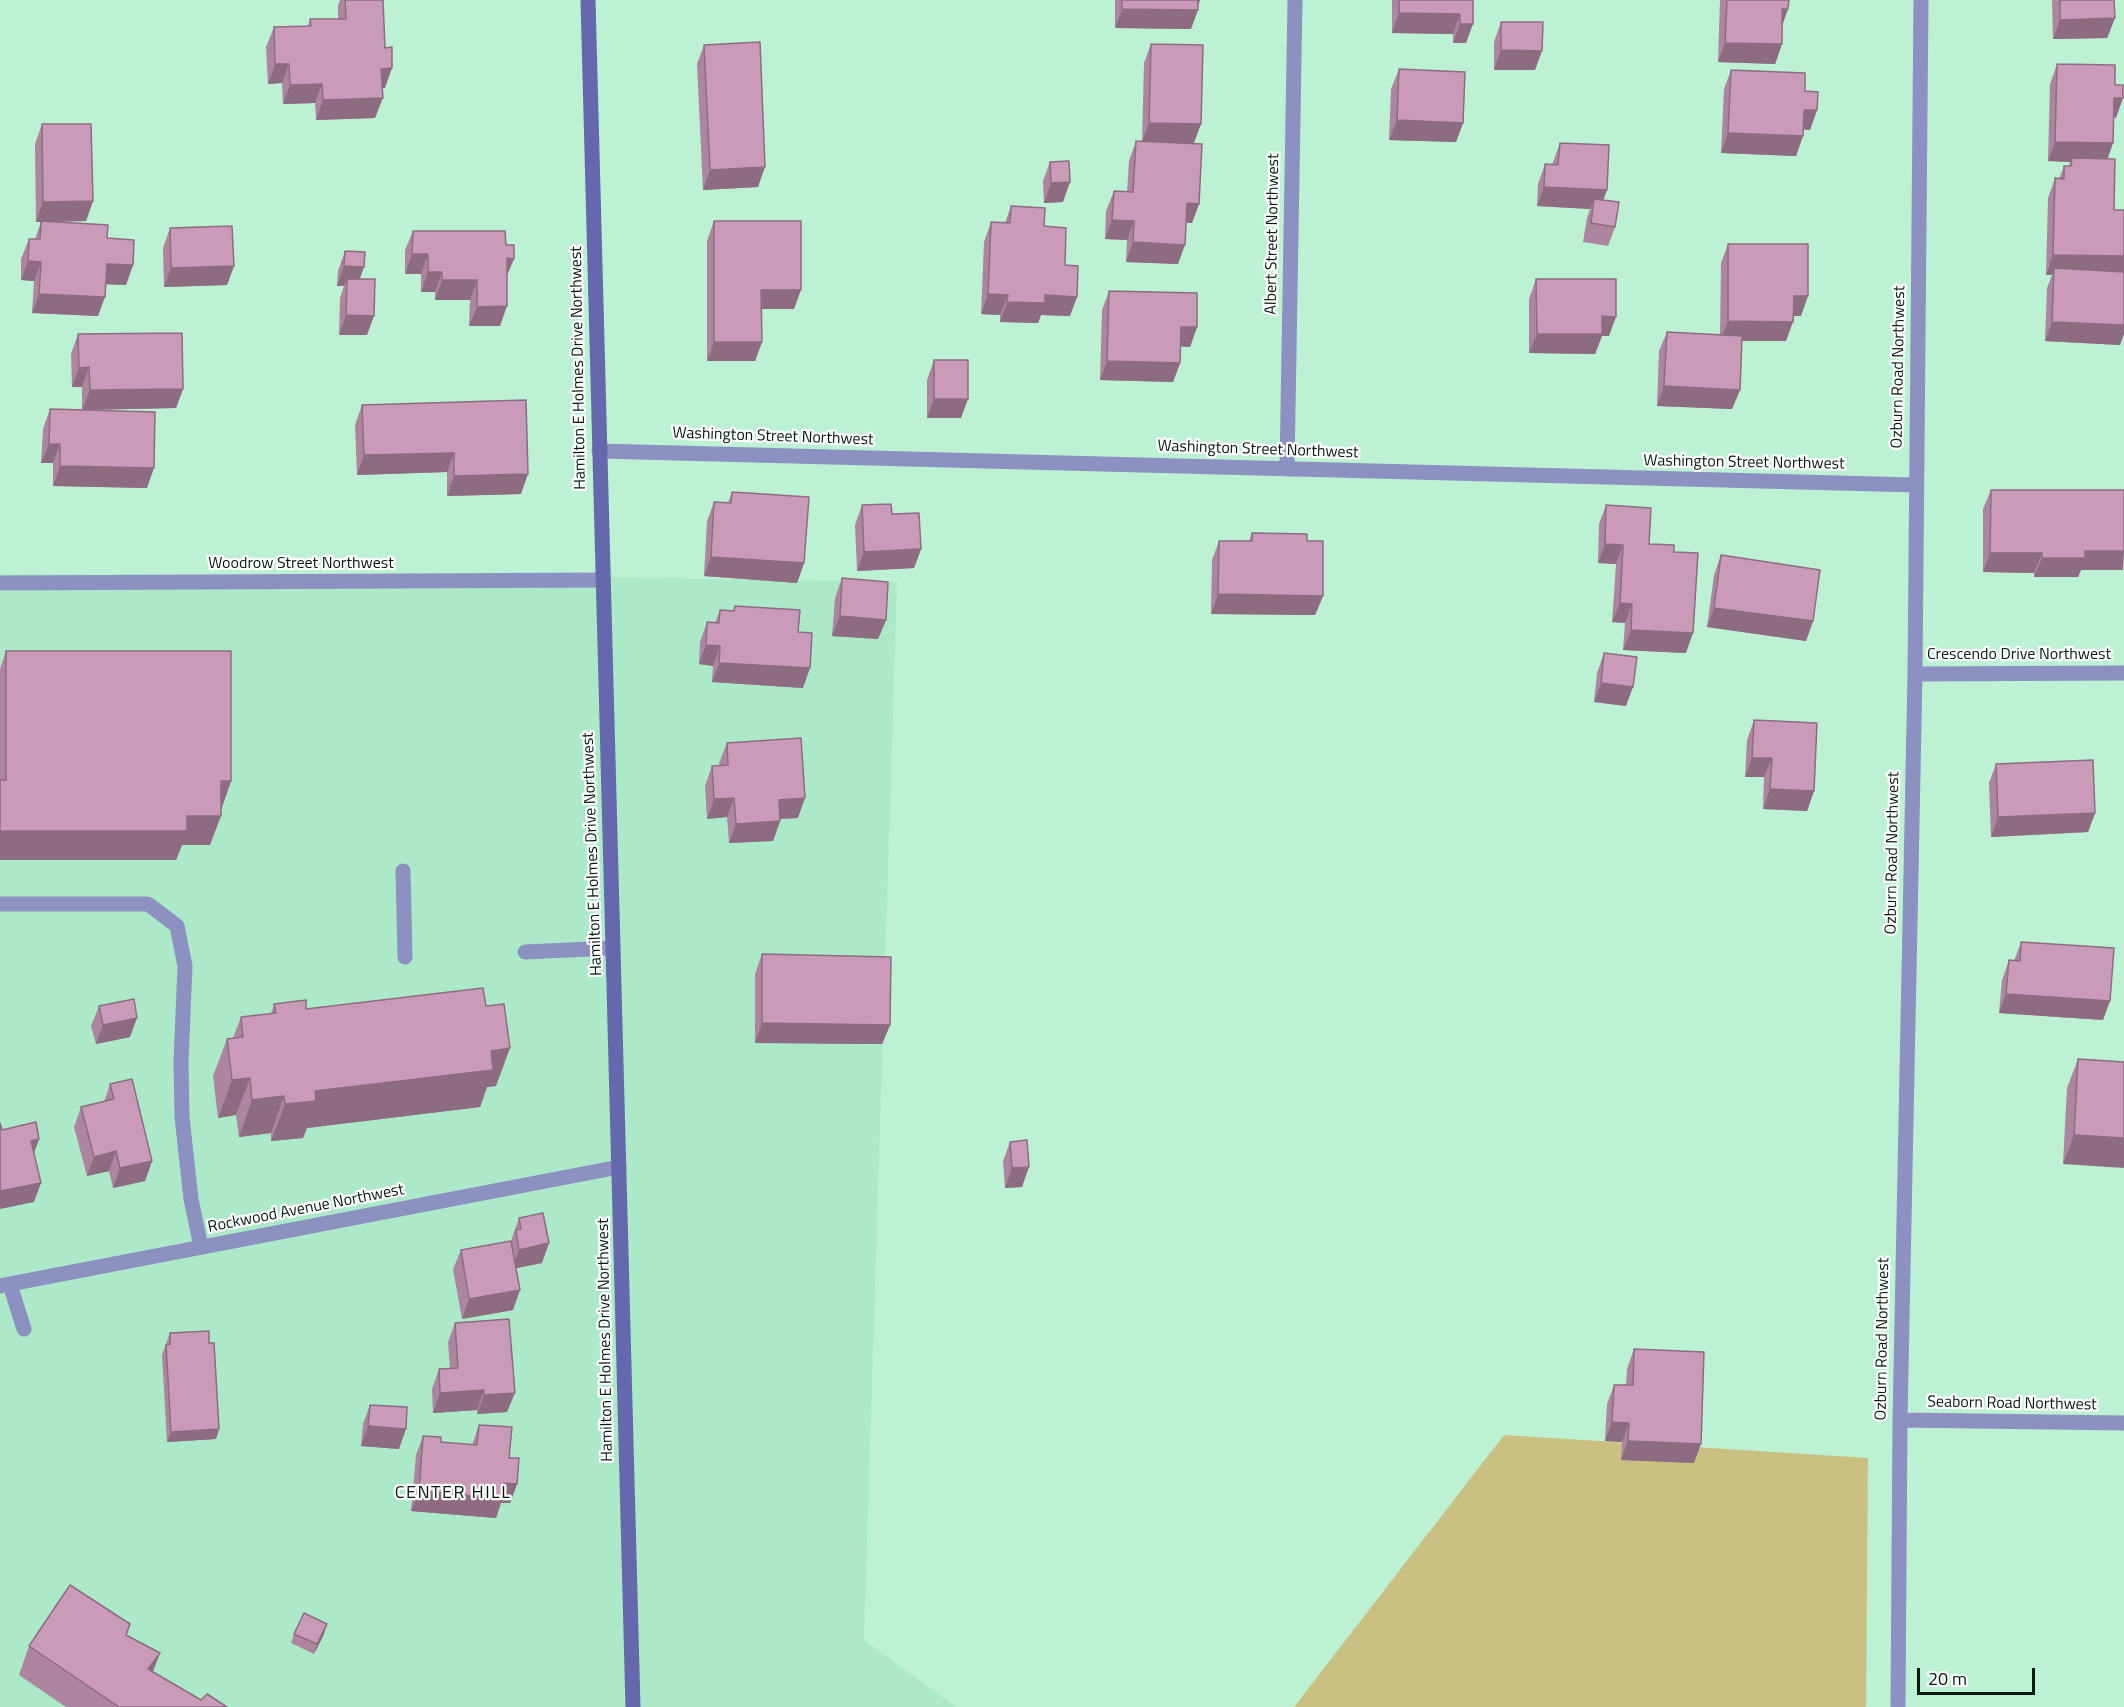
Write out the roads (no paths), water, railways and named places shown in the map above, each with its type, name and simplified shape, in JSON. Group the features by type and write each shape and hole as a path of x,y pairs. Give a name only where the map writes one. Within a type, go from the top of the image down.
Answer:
{"main road":[{"name":"Hamilton E Holmes Drive Northwest","path":"588,0 633,1707"}],"street":[{"name":"Albert Street Northwest","path":"1287,469 1295,0"},
{"name":"Ozburn Road Northwest","path":"1898,1707 1900,1420 1915,674 1921,0"},
{"name":"Washington Street Northwest","path":"599,450 1916,485"},
{"name":"Woodrow Street Northwest","path":"0,583 603,580"},
{"name":"Crescendo Drive Northwest","path":"1915,674 2124,673"},
{"path":"403,871 405,957"},
{"path":"0,904 148,904 177,926 185,966 181,1062 182,1117 191,1199 201,1247"},
{"path":"525,952 613,948"},
{"name":"Rockwood Avenue Northwest","path":"5,1286 619,1167"},
{"path":"5,1286 24,1329"},
{"name":"Seaborn Road Northwest","path":"1900,1420 2124,1423"}],"district":[{"name":"CENTER HILL","path":"453,1494"}]}
